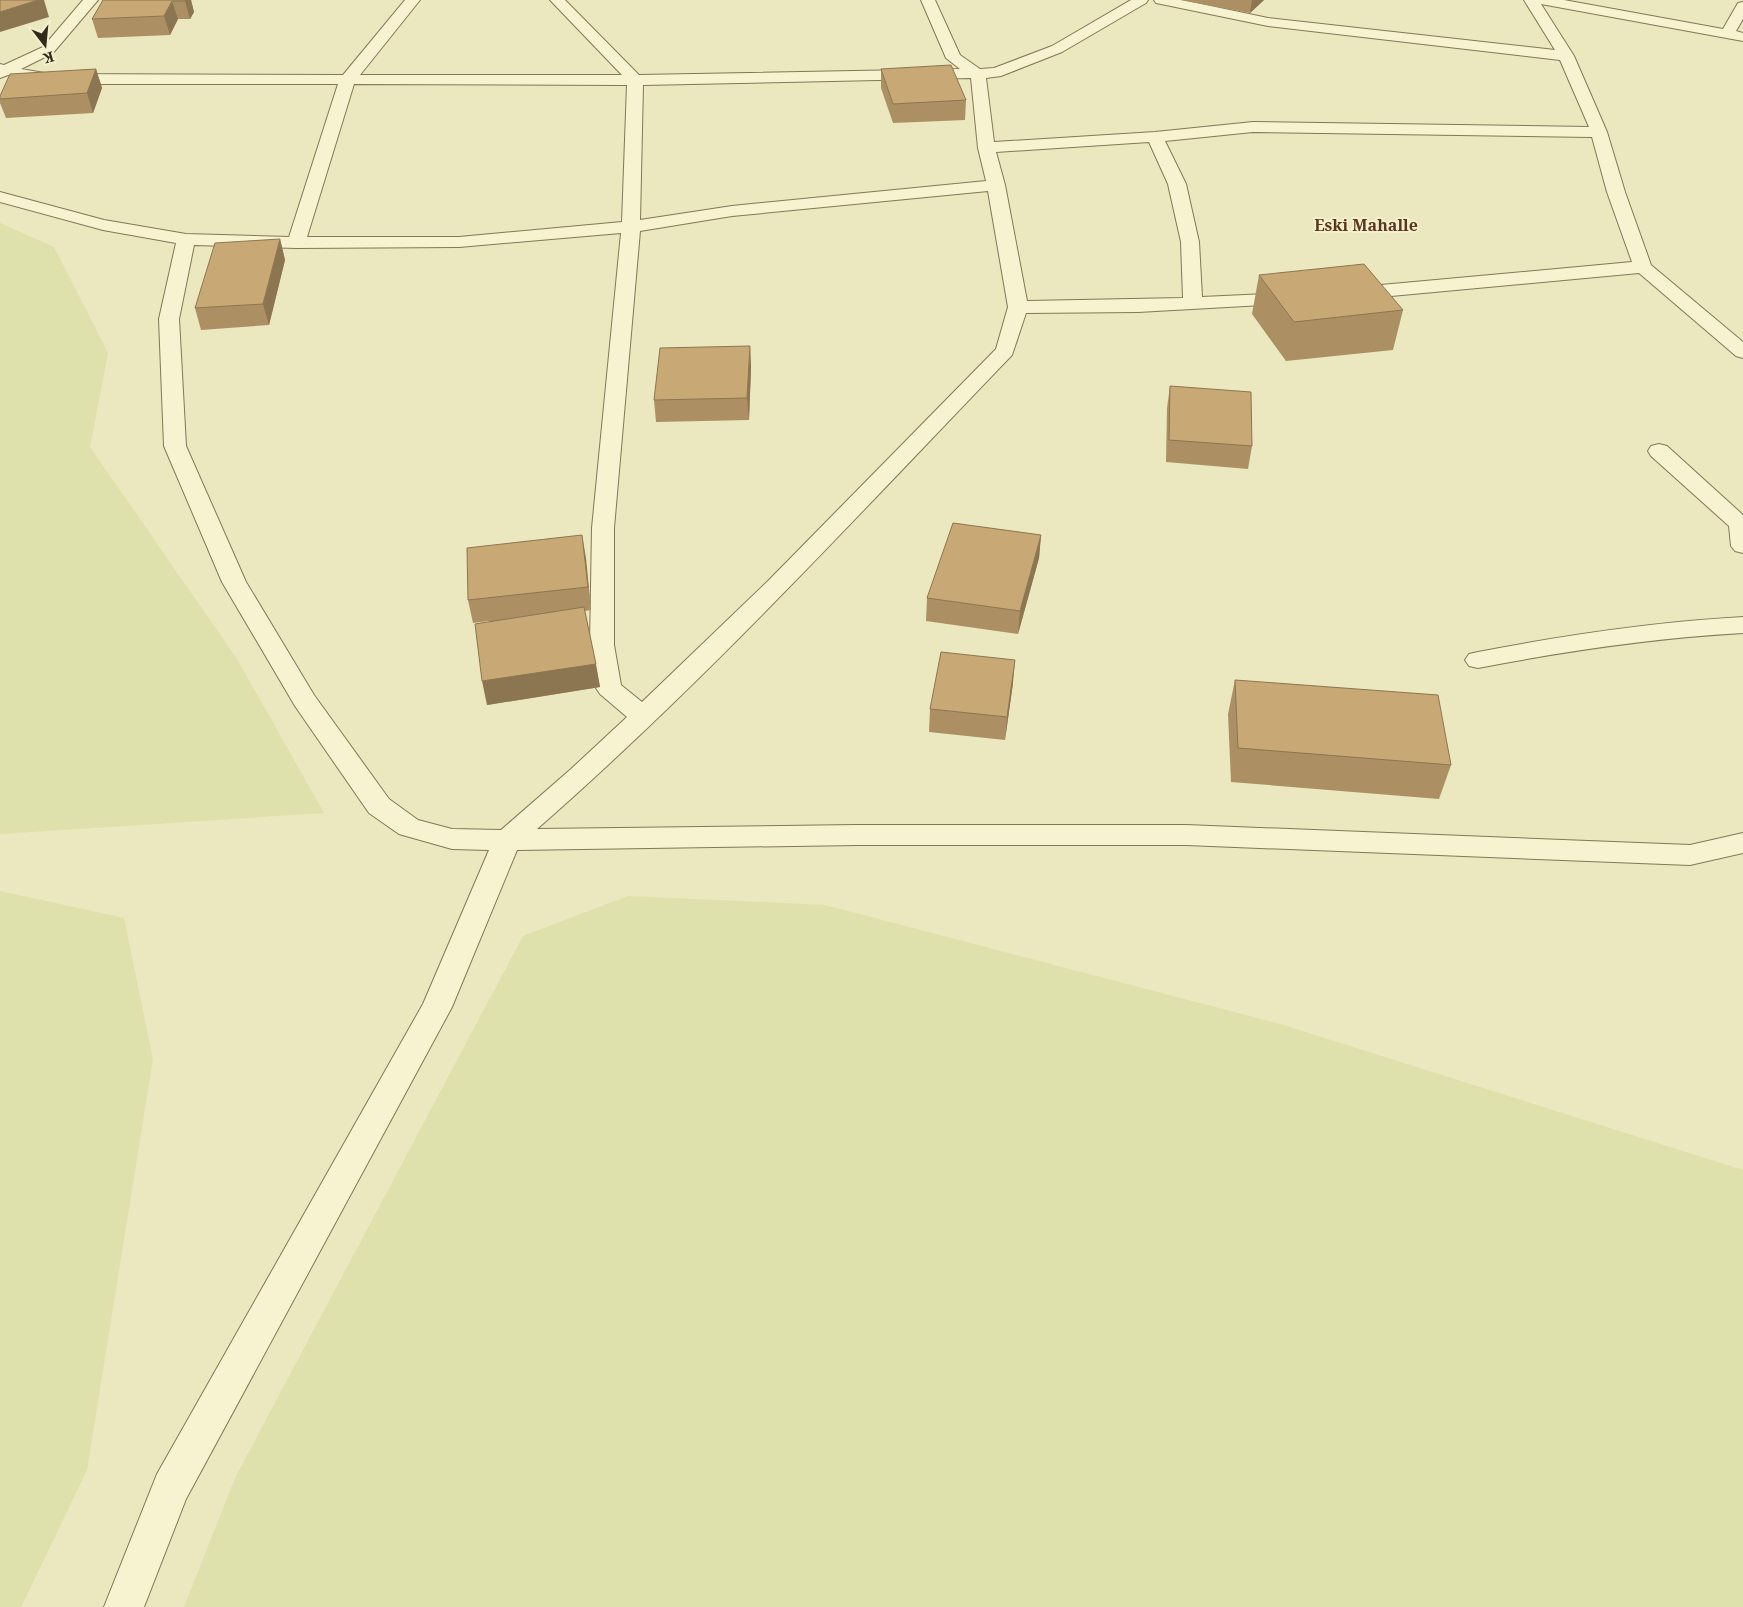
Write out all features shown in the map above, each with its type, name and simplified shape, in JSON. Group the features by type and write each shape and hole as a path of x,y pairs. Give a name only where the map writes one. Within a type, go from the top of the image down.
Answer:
{"street":[{"path":"1,71 48,50 91,0"},
{"path":"296,243 348,79 413,0"},
{"path":"557,0 635,80 632,227 603,528 602,645 609,688 643,717"},
{"path":"928,0 954,58 978,74"},
{"path":"1,71 50,80 635,80 996,73 1057,49 1141,0"},
{"path":"1162,0 1268,22 1566,56"},
{"path":"1531,0 1566,56 1599,132 1616,192 1643,266 1739,346"},
{"path":"1540,0 1743,37"},
{"path":"1727,34 1743,6"},
{"path":"124,1607 171,1488 437,1007 507,840 581,776 643,717 776,586 1005,351 1018,307 996,185 986,148 978,74"},
{"path":"986,148 1155,137 1253,127 1599,132"},
{"path":"1155,137 1177,184 1190,242 1193,304"},
{"path":"0,197 103,224 186,239 296,243 459,242 632,227 732,211 996,185"},
{"path":"186,239 169,319 175,446 234,582 304,700 379,806 409,827 452,839 507,840 857,835 1186,835 1690,855 1743,844"},
{"path":"1328,296 1643,266"},
{"path":"1018,307 1138,306 1308,298"},
{"path":"1659,450 1742,531"},
{"path":"1478,660 1603,638 1667,630 1743,625"}],"green space":[{"path":"0,223 54,247 108,353 90,447 237,659 324,813 0,834"},
{"path":"0,891 124,918 153,1059 87,1470 21,1607 0,1607"},
{"path":"628,896 825,905 1280,1024 1743,1170 1743,1607 184,1607 235,1478 523,936"}],"building":[{"path":"0,0 38,0 0,12"},
{"path":"103,0 186,0 172,1 164,16 92,19"},
{"path":"951,65 966,100 893,104 881,69"},
{"path":"96,69 87,93 0,99 10,74"},
{"path":"280,239 263,304 195,308 215,243"},
{"path":"1364,264 1403,310 1294,322 1259,275"},
{"path":"750,346 747,398 654,400 660,348"},
{"path":"1170,386 1251,392 1252,446 1169,440"},
{"path":"953,523 1041,535 1020,611 927,598"},
{"path":"582,535 588,587 468,600 467,548"},
{"path":"584,607 596,664 482,681 475,624"},
{"path":"941,652 1015,660 1007,717 930,709"},
{"path":"1235,680 1438,695 1451,765 1238,748"}],"district":[{"name":"Eski Mahalle","path":"1366,225"}]}
